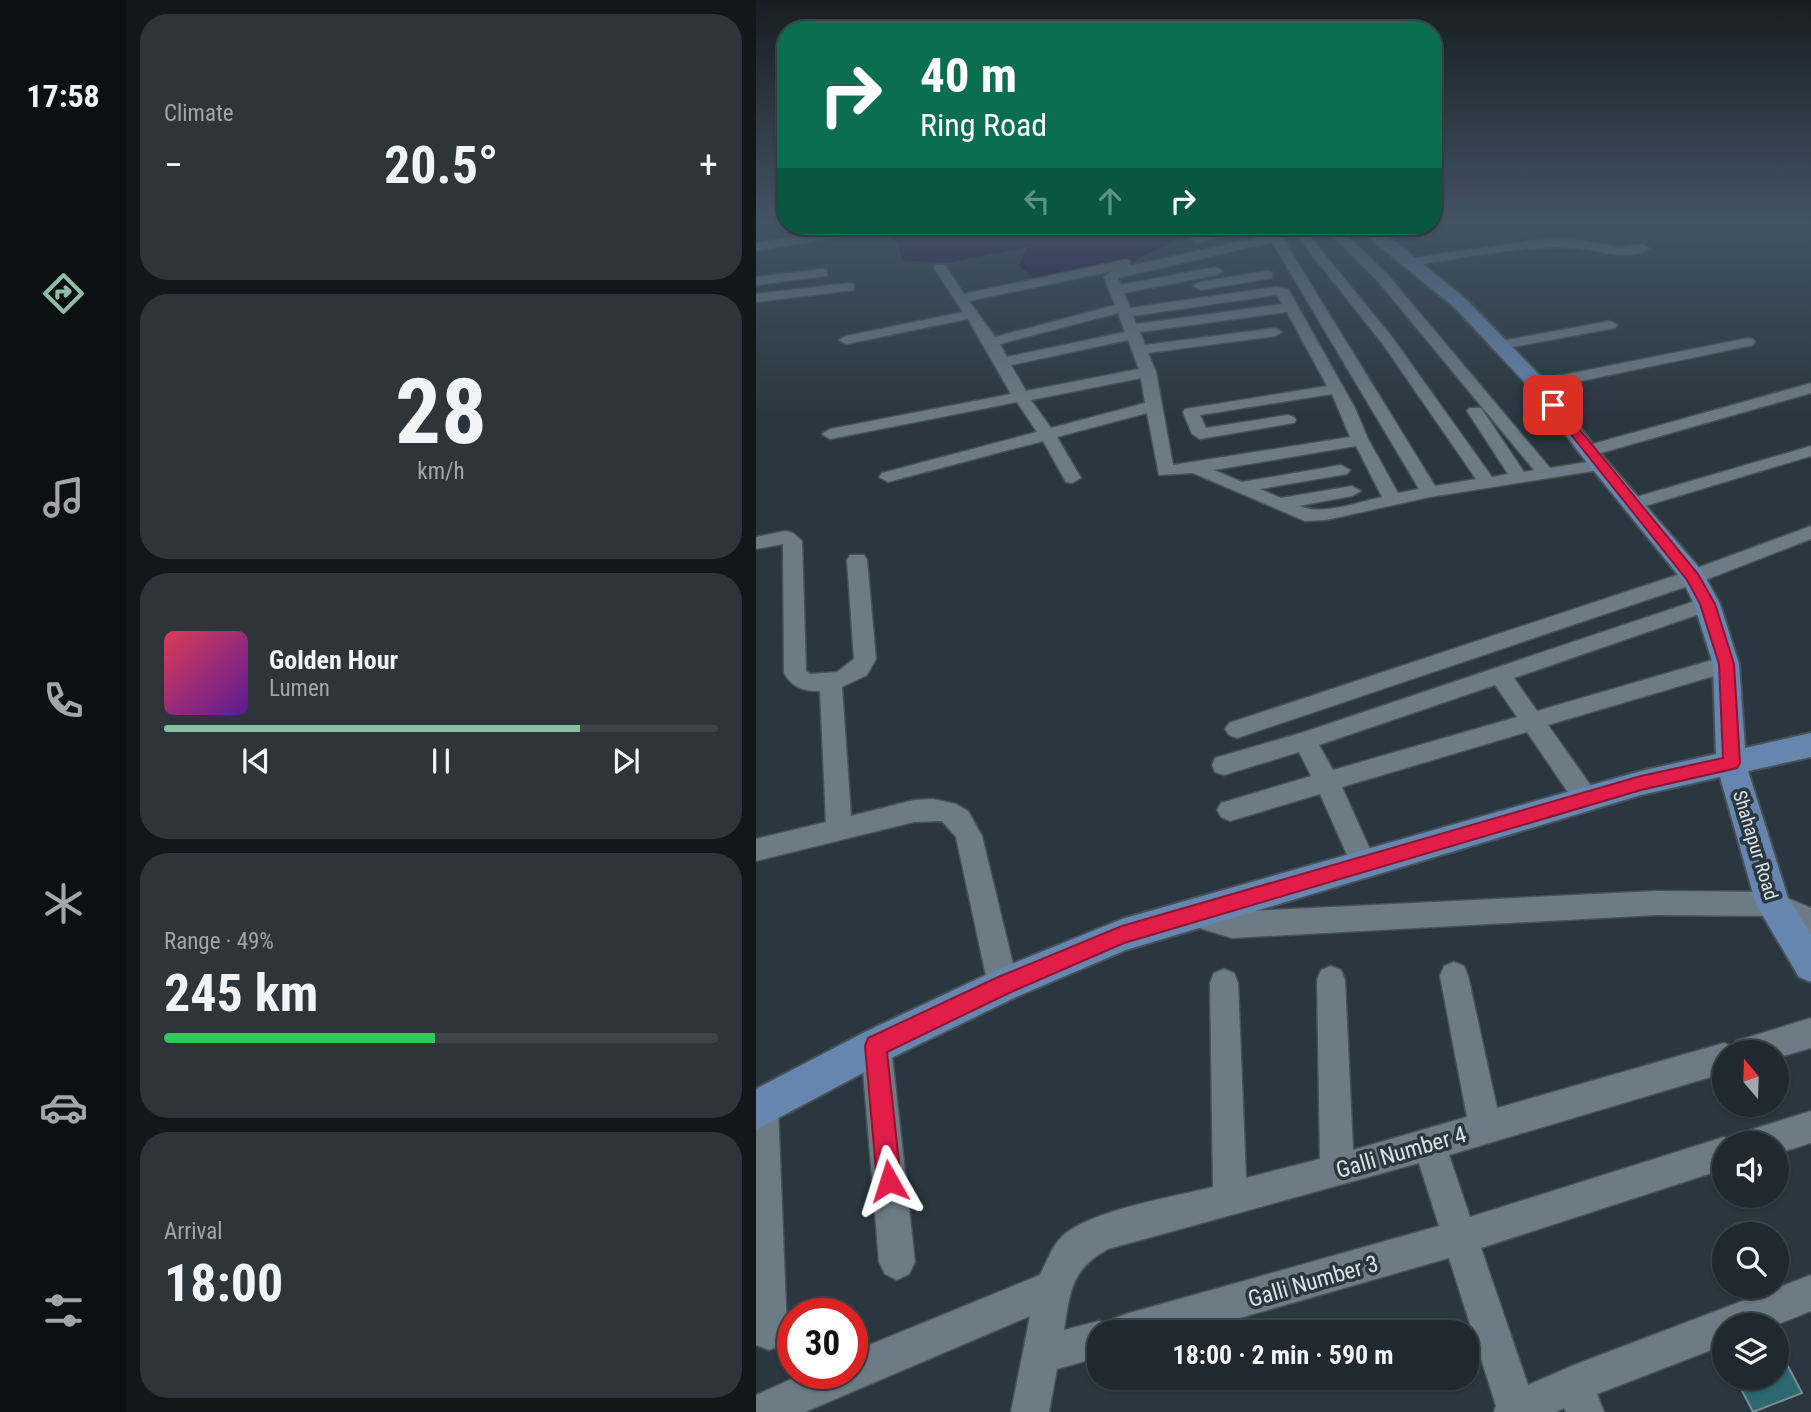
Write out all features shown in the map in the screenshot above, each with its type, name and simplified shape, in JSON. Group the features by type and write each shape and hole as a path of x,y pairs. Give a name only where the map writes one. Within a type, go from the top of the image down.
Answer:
{"main road":[{"name":"Shahapur Road","path":"1439,286 1461,304 1538,385 1594,458 1693,577 1707,604 1727,664 1731,763 1773,904 1811,965"},
{"path":"759,1108 876,1046 1003,985 1122,935 1641,783 1811,745"}],"street":[{"path":"953,286 1004,362 1021,397 1048,434 1073,478"},
{"path":"846,341 968,306 1054,286"},
{"path":"1119,286 1120,297 1148,372 1165,471 1360,440"},
{"path":"991,342 1120,297 1194,286"},
{"path":"1274,286 1276,290"},
{"path":"1306,286 1430,492"},
{"path":"1344,286 1387,340 1487,483"},
{"path":"1374,286 1455,384 1519,478"},
{"path":"1389,286 1545,473"},
{"path":"756,298 849,287"},
{"path":"968,306 1276,290 1287,295 1392,499"},
{"path":"1004,362 1293,307"},
{"path":"1501,345 1610,325"},
{"path":"1135,338 1275,332"},
{"path":"1538,385 1748,342"},
{"path":"830,435 1148,372"},
{"path":"1195,468 1305,515 1326,514 1392,499 1545,473 1811,388"},
{"path":"1288,420 1200,434 1191,412 1335,389"},
{"path":"888,477 1154,406"},
{"path":"1632,504 1811,451"},
{"path":"1243,487 1341,470"},
{"path":"1278,504 1352,491"},
{"path":"1237,729 1693,577 1811,532"},
{"path":"756,543 776,537 790,538 795,673 797,679 804,683 831,681 860,669 865,659 857,560"},
{"path":"1224,765 1305,741 1707,604"},
{"path":"1230,810 1534,723 1727,664"},
{"path":"1500,675 1587,800"},
{"path":"831,681 839,830"},
{"path":"1305,741 1327,782 1364,865"},
{"path":"756,850 914,811 940,808 951,811 961,819 969,836 1003,985"},
{"path":"1196,915 1232,925 1657,903 1773,904 1811,921"},
{"path":"1454,976 1485,1128"},
{"path":"1331,980 1337,1171"},
{"path":"1224,983 1230,1199"},
{"path":"1787,1040 1811,1033"},
{"path":"876,1046 897,1262"},
{"name":"Galli Number 4","path":"1052,1288 1078,1245 1103,1233 1337,1171 1712,1062"},
{"path":"759,1108 768,1332"},
{"path":"1789,1134 1811,1127"},
{"path":"1429,1143 1515,1411 1580,1398 1712,1333"},
{"name":"Galli Number 3","path":"1168,1320 1458,1238 1712,1157"},
{"path":"1030,1412 1043,1354 1052,1288"},
{"path":"868,1364 1052,1288"},
{"path":"1760,1313 1811,1293"},
{"path":"1043,1354 1087,1342"},
{"path":"761,1412 812,1389"}],"building":[{"path":"1789,1368 1802,1393 1753,1412 1742,1390 1789,1390"}],"route":[{"path":"889,1181 876,1046 1003,985 1122,935 1641,783 1731,763 1727,664 1707,604 1693,577 1553,405"}]}
